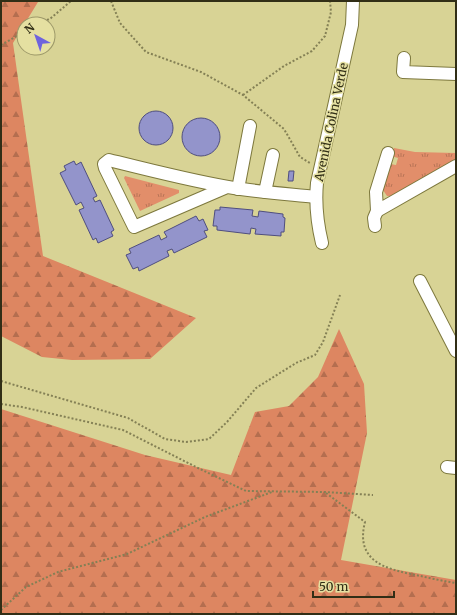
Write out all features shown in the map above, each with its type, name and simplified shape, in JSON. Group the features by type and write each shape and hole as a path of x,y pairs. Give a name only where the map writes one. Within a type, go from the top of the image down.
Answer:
{"street":[{"name":"Avenida Colina Verde","path":"322,243 318,226 316,197 320,169 352,25 353,1"},
{"path":"404,58 403,72 456,74"},
{"path":"233,188 250,126"},
{"path":"375,226 374,218 377,211 376,192 388,153"},
{"path":"265,192 273,155"},
{"path":"233,188 134,227 104,164 109,160 233,188 316,197"},
{"path":"377,211 456,166"},
{"path":"420,281 456,351"}],"path":[{"path":"53,16 71,1"},
{"path":"111,1 120,23 146,52 201,72 243,95 284,129 300,157 320,169"},
{"path":"243,95 284,66 312,51 325,36 331,12 330,1"},
{"path":"1,45 16,37"},
{"path":"1,381 128,418 165,438 186,442 209,439 227,422 256,388 296,363 315,354 324,342 340,295"},
{"path":"1,404 22,407 123,430 246,491 324,492 373,495"},
{"path":"1,610 26,587 58,572 127,554 205,517 273,491"},
{"path":"324,492 365,522 363,542 367,553 383,567 456,583"}],"green space":[{"path":"1,1 35,1 38,2 29,16 16,16 16,38 13,43 43,256 196,318 150,359 72,360 42,357 1,336"},
{"path":"394,148 415,152 456,153 456,162 394,196 387,196 383,190 390,164 396,165 398,158 391,156"},
{"path":"125,176 179,190 179,193 140,211 124,178"},
{"path":"339,329 364,384 367,433 341,560 456,580 456,614 1,614 1,409 145,455 231,475 255,412 289,406 318,377"}],"building":[{"path":"156,111 168,116 173,128 168,140 156,145 144,140 139,128 144,116"},
{"path":"197,118 205,118 212,121 217,126 220,137 217,148 212,153 205,156 197,156 190,153 185,148 182,141 182,133 185,126 190,121"},
{"path":"74,161 76,165 81,162 97,196 93,198 95,202 100,200 114,230 111,232 113,236 98,243 96,238 93,240 79,210 84,208 81,202 76,205 60,173 66,170 64,166"},
{"path":"289,171 294,171 293,181 288,181"},
{"path":"220,207 253,210 252,216 258,217 259,211 283,214 283,217 285,218 284,232 281,232 281,236 255,234 256,229 251,228 250,234 217,230 217,226 213,226 215,210 220,210"},
{"path":"196,216 199,221 203,219 208,230 204,231 207,237 174,253 172,249 167,251 169,256 139,271 138,267 133,269 126,255 131,253 129,249 159,235 161,240 167,237 164,232"}]}
